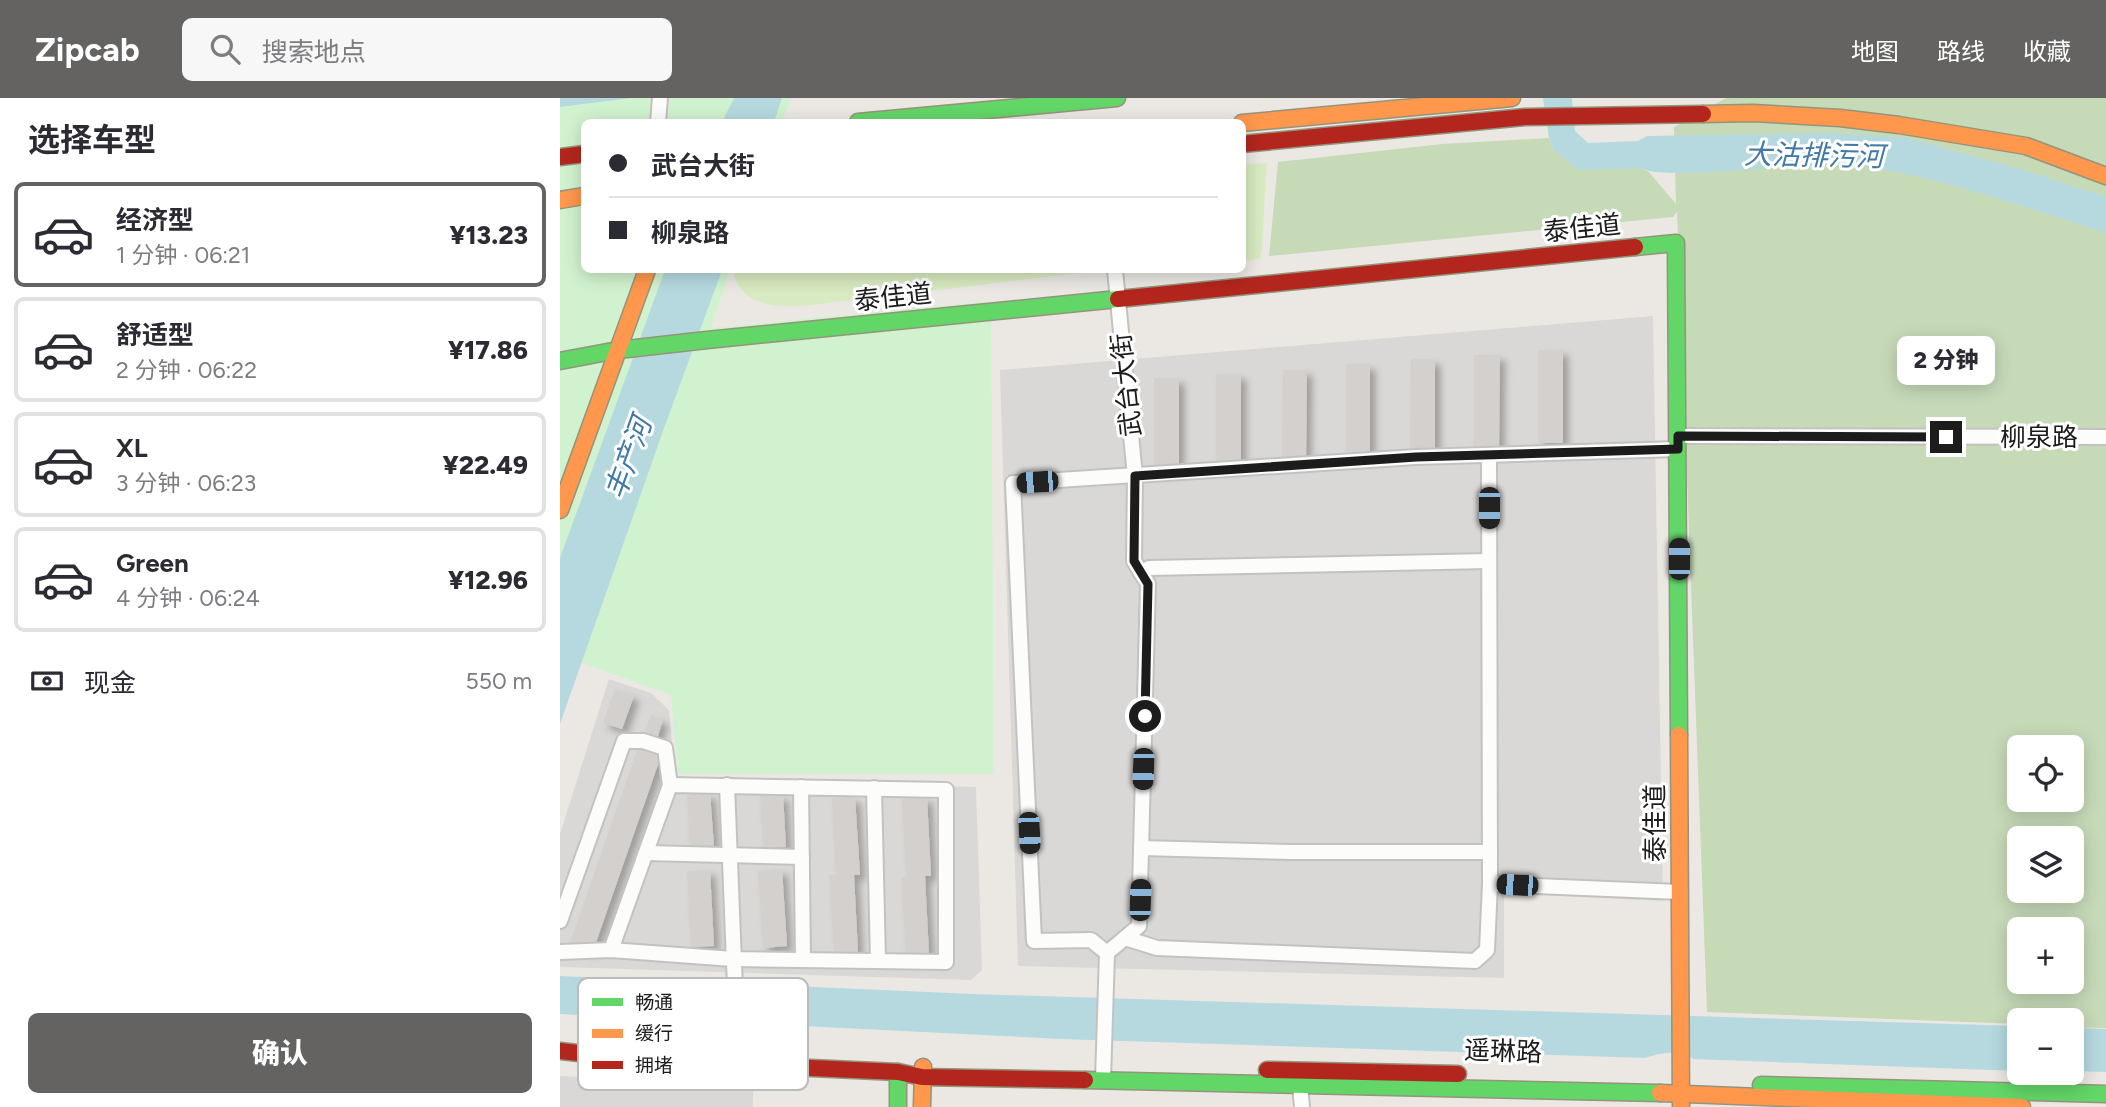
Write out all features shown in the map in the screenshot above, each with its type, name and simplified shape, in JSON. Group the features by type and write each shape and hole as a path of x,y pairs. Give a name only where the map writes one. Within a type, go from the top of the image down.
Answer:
{"main road":[{"path":"887,119 1117,98"},
{"path":"1246,123 1512,98"},
{"path":"1246,144 1525,117 1753,113 1840,118 1899,125 2026,146 2106,176"},
{"path":"560,157 581,154"},
{"path":"560,200 581,196"},
{"name":"泰佳道","path":"560,361 626,349 706,340 1676,243 1680,1089"},
{"path":"560,510 626,349 646,273"},
{"name":"遥琳路","path":"560,1051 578,1053"},
{"name":"遥琳路","path":"808,1068 898,1072 1103,1075 1564,1077 1680,1089 2022,1107"},
{"path":"898,1072 898,1107"},
{"path":"922,1072 922,1107"},
{"name":"遥琳路","path":"1680,1089 2106,1094"}],"street":[{"name":"武台大街","path":"1107,953 1139,926 1148,584 1134,561 1135,476 1115,273"},
{"name":"柳泉路","path":"1107,953 1090,940 1034,941 1013,484 1678,442 2106,438"},
{"path":"1125,938 1157,948 1475,961 1488,950 1489,455"},
{"path":"1141,573 1149,568 1489,561"},
{"path":"560,921 624,741 643,741 665,748 670,785 611,950"},
{"path":"560,952 611,950 734,966 803,960 946,962 946,790 670,785"},
{"path":"727,785 734,978"},
{"path":"801,787 803,960"},
{"path":"874,788 878,961"},
{"path":"1141,848 1291,852 1490,852"},
{"path":"646,853 802,857"},
{"path":"1490,884 1680,892"},
{"path":"1103,1075 1107,953"},
{"path":"1299,1077 1302,1107"}],"shaded area":[{"path":"1653,316 1663,901 1504,893 1504,978 1018,966 1000,370"},
{"path":"609,679 651,693 669,710 675,779 976,787 982,970 971,980 560,967 560,834"},
{"path":"560,1076 578,1077 578,1090 753,1090 753,1107 560,1107"}],"green space":[{"path":"560,98 791,98 783,119 581,119 581,273 729,273 711,328 991,301 994,774 678,774 671,695 560,655"},
{"path":"1726,98 2106,98 2106,1028 2084,1027 2084,1008 2007,1008 2007,1024 1707,1012 1677,212 1673,217 1269,256 1278,162 1442,144 1549,138 1553,149 1612,168 1641,168 1649,172 1676,204 1674,127"},
{"path":"1267,163 1260,259 1246,261 1246,165"},
{"path":"1080,273 804,306 762,303 738,286 734,275"}],"water":[{"path":"560,98 631,98 560,107"},
{"path":"734,98 782,98 775,119 724,119"},
{"name":"大沽排污河","path":"1543,98 1572,98 1575,131 1588,143 1638,141 1647,136 1835,133 1907,138 2026,171 2106,197 2106,233 1959,187 1862,166 1794,166 1695,173 1653,172 1641,168 1578,170 1553,149"},
{"name":"丰产河","path":"664,273 721,273 560,724 560,558"},
{"path":"560,976 606,978 578,978 578,1015 560,1014"},
{"path":"808,987 2007,1026 2007,1071 1693,1059 1677,1053 1663,1053 1645,1058 1061,1039 808,1026"},
{"path":"2084,1028 2106,1029 2106,1072 2084,1071"}],"building":[{"path":"1538,350 1563,350 1563,443 1538,443"},
{"path":"1474,355 1500,355 1499,447 1474,447"},
{"path":"1411,359 1435,359 1435,451 1410,451"},
{"path":"1346,364 1370,364 1370,456 1346,456"},
{"path":"1283,370 1307,370 1306,461 1282,461"},
{"path":"1216,374 1241,374 1241,466 1216,466"},
{"path":"1154,378 1179,378 1179,470 1154,470"},
{"path":"615,689 634,696 622,729 603,723"},
{"path":"651,715 663,720 656,742 643,737"},
{"path":"639,745 662,753 593,951 570,943"},
{"path":"710,793 714,847 690,848 687,795"},
{"path":"783,795 786,847 763,848 760,796"},
{"path":"855,797 860,875 854,875 858,952 834,953 829,875 836,875 832,798"},
{"path":"927,797 931,876 925,876 929,954 906,955 901,877 906,877 902,799"},
{"path":"782,869 787,946 763,948 758,871"},
{"path":"710,870 714,946 691,947 687,871"}],"traffic: fast":[{"path":"890,119 1117,98"},
{"path":"1635,247 1676,243 1679,735"},
{"path":"560,361 618,350 707,340 1118,299"},
{"path":"898,1072 898,1107"},
{"path":"1085,1080 1660,1093"},
{"path":"1761,1085 2106,1094"}],"traffic: slow":[{"path":"1246,123 1512,98"},
{"path":"1703,114 1753,113 1840,118 1899,125 2026,146 2106,176"},
{"path":"560,200 581,196"},
{"path":"560,510 646,273"},
{"path":"1679,735 1681,1107"},
{"path":"922,1107 923,1067"},
{"path":"1660,1093 2022,1107"}],"traffic: jam":[{"path":"1246,144 1525,117 1703,114"},
{"path":"560,157 581,154"},
{"path":"1118,299 1635,247"},
{"path":"560,1051 578,1053"},
{"path":"808,1068 898,1072 922,1077 1085,1080"},
{"path":"1267,1070 1458,1074"}],"route":[{"path":"1145,716 1148,584 1134,561 1135,476 1416,457 1678,449 1678,436 1946,437"}]}
